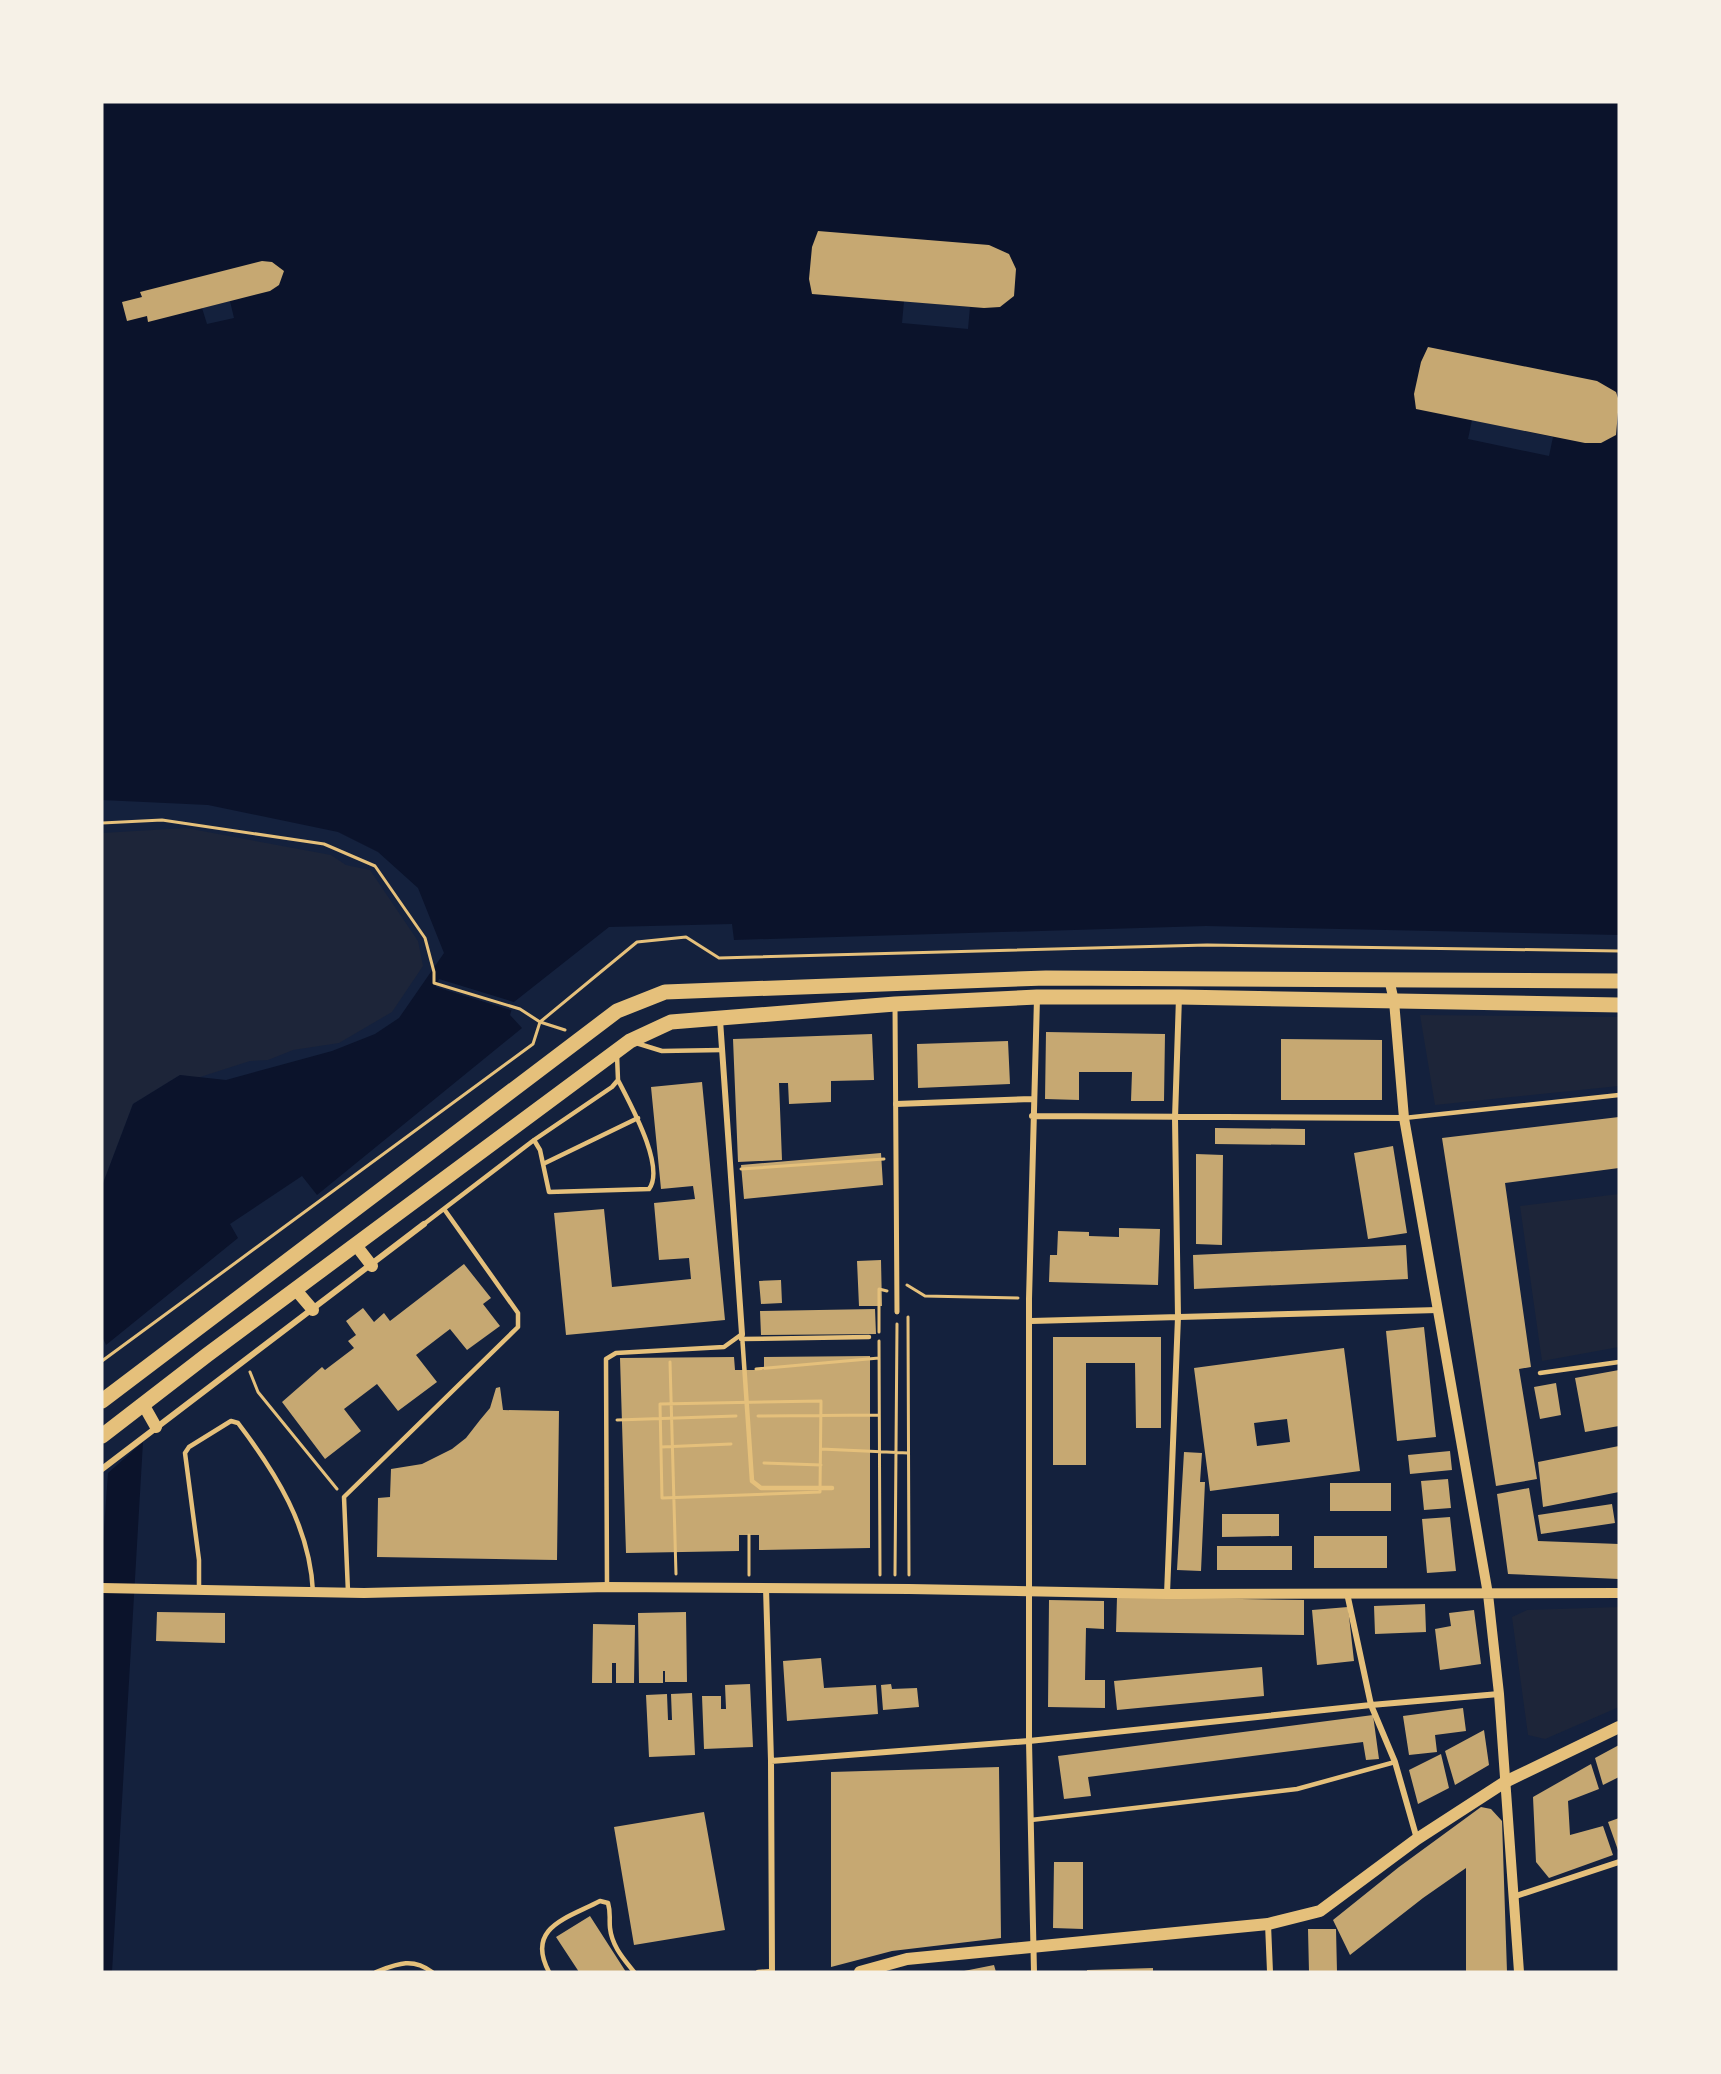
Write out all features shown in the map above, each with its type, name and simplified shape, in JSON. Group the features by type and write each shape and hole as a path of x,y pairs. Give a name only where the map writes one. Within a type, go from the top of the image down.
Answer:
{"main road":[{"path":"107,1397 617,1011 665,992 1046,978 1619,981"},
{"path":"102,1436 355,1244 630,1041 671,1022 720,1020 896,1004 1037,997 1179,997 1619,1005"},
{"path":"355,1244 372,1266"},
{"path":"295,1289 313,1310"},
{"path":"143,1404 156,1427"},
{"path":"860,1972 907,1959 1268,1924 1320,1911 1418,1839 1505,1782 1619,1727"}],"street":[{"path":"1389,979 1394,1002 1404,1118 1488,1594 1499,1694 1519,1972"},
{"path":"1034,1972 1029,1741 1029,1299 1032,1099 1037,997"},
{"path":"1167,1594 1178,1317 1175,1118 1179,997"},
{"path":"896,1004 897,1312"},
{"path":"720,1020 742,1334"},
{"path":"896,1104 1032,1099"},
{"path":"1032,1116 1404,1118"},
{"path":"102,1469 372,1266 424,1224"},
{"path":"1030,1321 1438,1310"},
{"path":"102,1588 313,1592 607,1587 880,1588 1167,1594 1619,1593"},
{"path":"766,1588 771,1761 772,1972"},
{"path":"1347,1592 1371,1705 1395,1762 1418,1839"},
{"path":"771,1761 1029,1741 1499,1694"},
{"path":"1513,1897 1619,1862"},
{"path":"1268,1924 1270,1972"}],"lane":[{"path":"630,1041 662,1051 722,1050"},
{"path":"534,1140 543,1164 547,1189 553,1194 649,1189 653,1184 653,1171 638,1118 618,1080 616,1052"},
{"path":"424,1224 534,1140 612,1087 618,1080"},
{"path":"1404,1118 1619,1095"},
{"path":"543,1164 638,1118"},
{"path":"348,1592 344,1497 518,1327 518,1313 444,1209"},
{"path":"607,1587 606,1359 616,1353 724,1347 742,1334"},
{"path":"742,1334 752,1481 761,1488 832,1488"},
{"path":"735,1339 870,1336"},
{"path":"1540,1373 1619,1362"},
{"path":"199,1590 199,1560 185,1453 189,1447 231,1421 238,1423 282,1485 312,1563 313,1592"},
{"path":"1031,1820 1297,1789 1395,1762"},
{"path":"549,1972 544,1962 541,1945 547,1930 600,1900 608,1903 611,1912 610,1928 617,1951 634,1972"},
{"path":"376,1972 405,1961 423,1965 432,1972"},
{"path":"758,1972 772,1972"}],"path":[{"path":"102,823 162,820 324,844 375,866 425,938 434,972 434,983 520,1009 540,1022 584,1037"},
{"path":"102,1361 533,1044 540,1022 637,942 686,937 719,958 1207,945 1619,951"},
{"path":"730,1170 896,1158"},
{"path":"896,1278 925,1296 1029,1299"},
{"path":"880,1588 879,1289 907,1296 909,1589"},
{"path":"896,1589 897,1312"},
{"path":"670,1350 676,1588"},
{"path":"744,1359 753,1357 755,1370 879,1358"},
{"path":"247,1359 258,1392 344,1497"},
{"path":"661,1447 731,1444"},
{"path":"820,1449 908,1452"},
{"path":"764,1463 820,1465"},
{"path":"749,1535 749,1588"}],"shaded area":[{"path":"102,102 1619,102 1619,935 1206,926 734,940 732,924 609,927 514,1002 510,1015 522,1028 317,1195 302,1176 230,1224 238,1238 106,1345 102,1336 102,1186 133,1104 180,1075 226,1080 332,1051 375,1034 399,1018 444,953 418,888 378,852 338,832 208,805 102,800"},
{"path":"186,828 331,855 346,865 370,870 418,941 423,966 392,1012 339,1043 293,1050 268,1060 250,1061 197,1078 180,1075 133,1104 102,1186 102,833"},
{"path":"1420,1015 1619,1017 1619,1086 1435,1105"},
{"path":"1619,1194 1619,1347 1542,1361 1520,1206"},
{"path":"143,1442 112,1972 102,1972 102,1556 108,1473"},
{"path":"1619,1607 1619,1707 1545,1739 1528,1735 1512,1617 1527,1610"}],"pier":[{"path":"230,301 234,318 207,324 202,308"},
{"path":"904,301 970,307 968,329 902,323"},
{"path":"1472,420 1553,437 1549,456 1468,439"},
{"path":"439,979 517,1003 514,1011 436,987"}],"building":[{"path":"818,231 989,245 1009,254 1016,269 1014,296 1000,307 984,308 812,294 809,279 812,247"},
{"path":"262,261 272,262 284,271 279,285 270,291 148,322 147,316 127,321 122,302 142,297 140,292"},
{"path":"1428,347 1597,381 1616,392 1619,401 1616,435 1601,443 1585,443 1416,409 1414,394 1421,362"},
{"path":"1046,1032 1165,1034 1164,1101 1131,1101 1132,1072 1079,1072 1079,1100 1045,1099"},
{"path":"872,1034 874,1080 831,1081 831,1102 789,1104 788,1083 779,1083 782,1160 738,1162 733,1039"},
{"path":"1281,1039 1382,1040 1382,1100 1281,1100"},
{"path":"1008,1041 1010,1084 918,1088 917,1044"},
{"path":"702,1082 725,1320 566,1335 554,1213 604,1209 612,1287 691,1279 689,1258 659,1260 654,1203 695,1199 693,1186 661,1189 651,1087"},
{"path":"1619,1117 1619,1168 1505,1183 1531,1367 1519,1369 1537,1479 1496,1486 1442,1138"},
{"path":"1215,1128 1305,1129 1305,1145 1215,1144"},
{"path":"1393,1146 1407,1233 1368,1239 1354,1153"},
{"path":"881,1153 883,1185 744,1199 741,1165"},
{"path":"1196,1154 1223,1155 1222,1245 1196,1244"},
{"path":"1119,1228 1160,1229 1158,1285 1049,1282 1050,1255 1057,1255 1058,1231 1089,1232 1089,1236 1119,1237"},
{"path":"1406,1245 1408,1279 1194,1289 1193,1255"},
{"path":"881,1260 882,1306 859,1306 857,1261"},
{"path":"464,1264 491,1298 483,1304 500,1326 467,1350 450,1329 416,1355 437,1382 398,1411 377,1384 344,1409 361,1431 325,1459 282,1402 322,1367 325,1370 354,1348 348,1341 356,1335 346,1321 363,1308 374,1322 384,1313 390,1321"},
{"path":"781,1280 782,1303 761,1304 759,1281"},
{"path":"875,1309 876,1334 761,1335 760,1311"},
{"path":"1424,1327 1436,1437 1397,1441 1386,1331"},
{"path":"1053,1337 1161,1337 1161,1428 1136,1428 1135,1363 1086,1363 1086,1465 1053,1465"},
{"path":"1344,1348 1360,1471 1210,1491 1194,1368","holes":["1287,1419 1290,1442 1257,1446 1254,1423"]},
{"path":"870,1356 870,1548 759,1550 759,1535 739,1535 739,1551 626,1553 620,1358 734,1357 735,1370 764,1370 764,1357"},
{"path":"1619,1370 1619,1426 1585,1432 1575,1378"},
{"path":"1556,1383 1561,1415 1540,1419 1534,1387"},
{"path":"500,1387 503,1410 559,1411 557,1560 377,1557 378,1498 390,1497 391,1469 422,1464 452,1449 466,1438 490,1408 496,1388"},
{"path":"1619,1446 1619,1492 1543,1507 1538,1462"},
{"path":"1450,1451 1452,1470 1410,1474 1408,1455"},
{"path":"1184,1452 1202,1453 1200,1482 1205,1482 1201,1571 1177,1570"},
{"path":"1448,1479 1451,1508 1424,1510 1421,1481"},
{"path":"1330,1483 1391,1483 1391,1511 1330,1511"},
{"path":"1529,1488 1538,1541 1619,1544 1619,1579 1508,1574 1497,1494"},
{"path":"1612,1504 1615,1523 1541,1534 1538,1515"},
{"path":"1222,1514 1279,1514 1279,1536 1222,1537"},
{"path":"1450,1517 1456,1571 1427,1573 1422,1519"},
{"path":"1314,1536 1387,1536 1387,1568 1314,1568"},
{"path":"1217,1546 1292,1546 1292,1570 1217,1570"},
{"path":"1117,1597 1304,1600 1304,1635 1116,1632"},
{"path":"1049,1600 1104,1601 1104,1629 1086,1628 1085,1680 1105,1680 1105,1708 1048,1707"},
{"path":"1425,1604 1426,1632 1375,1634 1374,1606"},
{"path":"1348,1607 1354,1661 1317,1665 1312,1610"},
{"path":"1474,1610 1481,1664 1440,1670 1435,1629 1451,1626 1449,1613"},
{"path":"157,1612 225,1613 225,1643 156,1641"},
{"path":"686,1612 687,1682 665,1682 665,1671 663,1671 663,1683 639,1683 638,1613"},
{"path":"593,1624 635,1625 634,1683 616,1683 616,1663 612,1663 612,1683 592,1683"},
{"path":"821,1658 824,1688 876,1685 878,1714 787,1721 783,1661"},
{"path":"1262,1667 1264,1696 1117,1710 1114,1681"},
{"path":"750,1684 753,1747 704,1749 702,1696 721,1696 721,1709 726,1709 725,1685"},
{"path":"891,1684 892,1689 917,1688 919,1707 883,1710 881,1685"},
{"path":"692,1693 695,1755 649,1757 646,1695 667,1694 668,1720 672,1720 671,1694"},
{"path":"1463,1708 1466,1731 1435,1735 1437,1752 1409,1755 1403,1716"},
{"path":"1373,1715 1379,1759 1366,1760 1363,1742 1088,1777 1091,1796 1064,1799 1058,1756"},
{"path":"1484,1730 1489,1765 1455,1785 1445,1751"},
{"path":"1619,1745 1619,1777 1603,1785 1595,1758"},
{"path":"1441,1754 1449,1788 1418,1804 1409,1770"},
{"path":"1591,1764 1599,1789 1568,1801 1570,1835 1603,1826 1613,1855 1549,1878 1536,1862 1533,1797"},
{"path":"999,1767 1001,1938 892,1951 831,1967 831,1772"},
{"path":"1481,1807 1491,1809 1502,1821 1507,1972 1466,1972 1466,1868 1350,1955 1333,1920 1399,1867"},
{"path":"704,1812 725,1930 634,1945 614,1827"},
{"path":"1619,1818 1619,1853 1608,1822"},
{"path":"1054,1862 1083,1862 1083,1929 1053,1928"},
{"path":"590,1916 626,1972 579,1972 556,1937"},
{"path":"1308,1929 1336,1929 1337,1972 1309,1972"},
{"path":"994,1965 996,1972 964,1972 964,1971"},
{"path":"1153,1968 1153,1972 1087,1972 1087,1970"}]}
